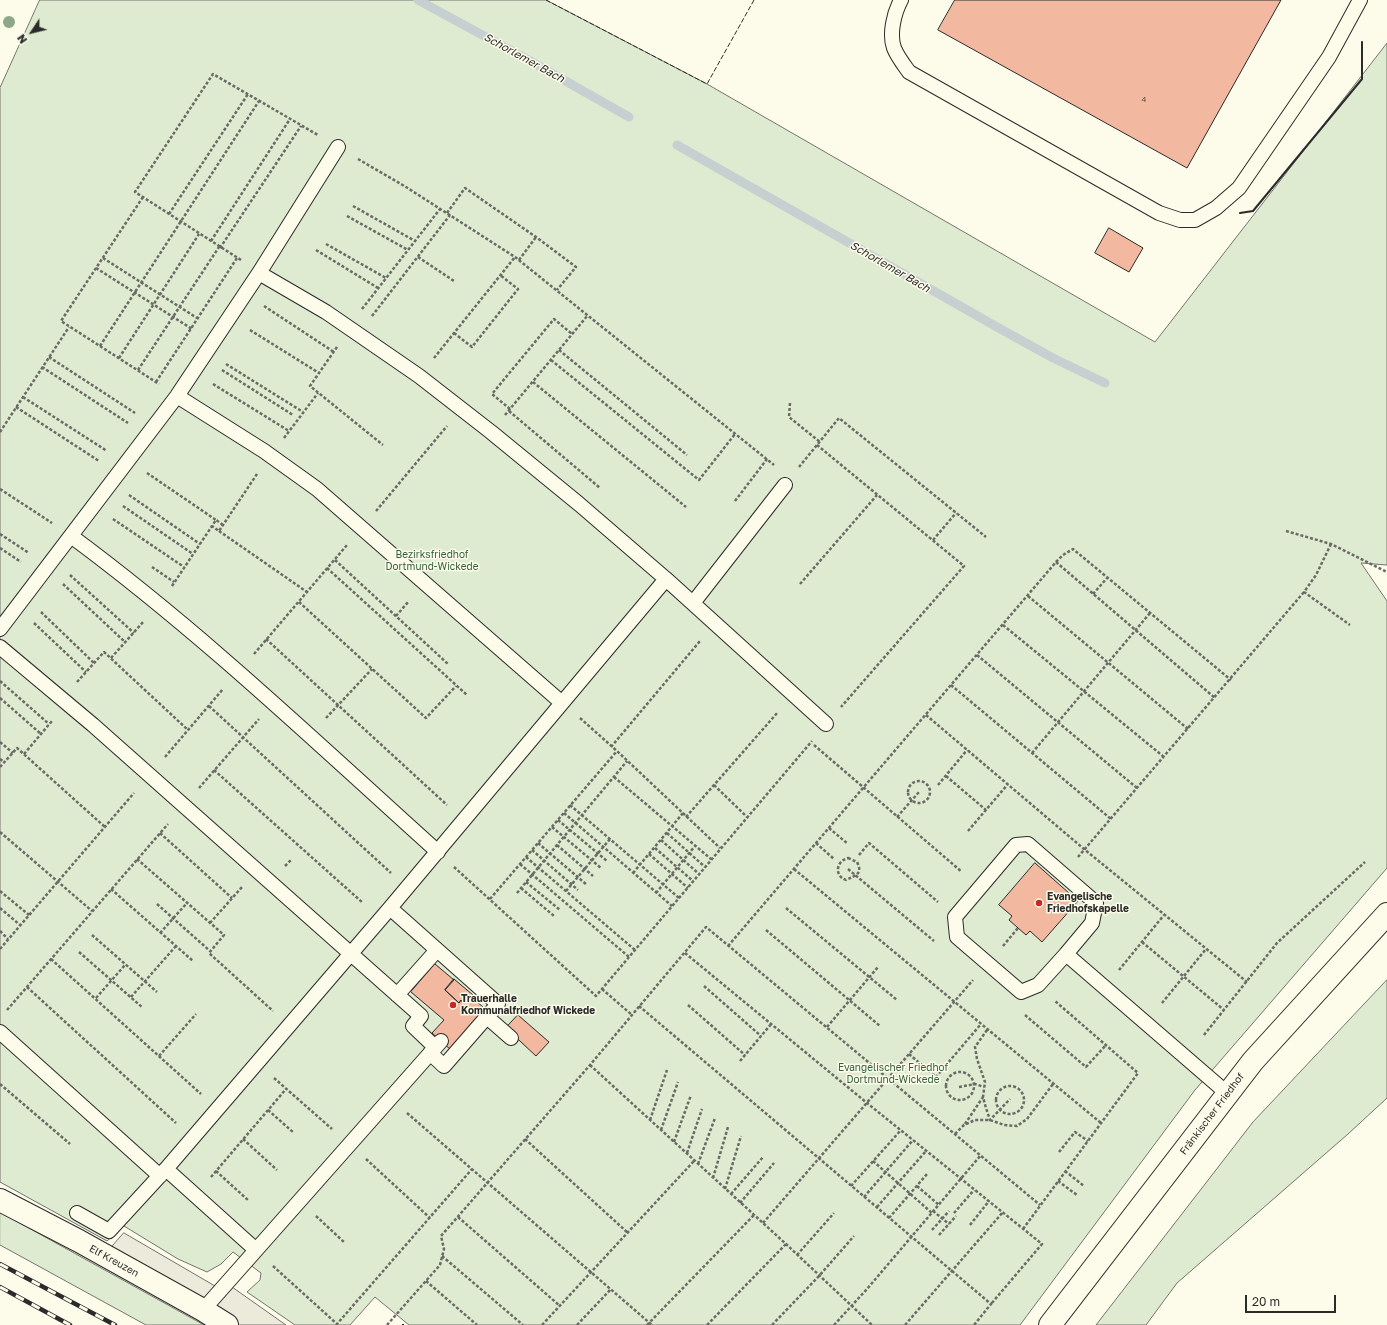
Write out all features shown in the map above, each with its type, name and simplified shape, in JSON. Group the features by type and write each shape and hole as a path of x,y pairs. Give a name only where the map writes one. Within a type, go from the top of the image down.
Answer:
{"street":[{"name":"Fränkischer Friedhof","path":"1050,1325 1253,1061 1387,914"},
{"name":"Elf Kreuzen","path":"0,1200 79,1241 227,1325"}],"lane":[{"path":"901,0 896,9 892,28 894,48 909,72 1159,212 1180,220 1195,220 1216,208 1239,188 1329,56 1360,0"},
{"path":"0,629 177,396 259,273 338,147"},
{"path":"259,273 326,312 419,376 491,432 579,504 666,579 826,724"},
{"path":"177,396 270,456 317,489 562,702"},
{"path":"693,603 788,482"},
{"path":"71,536 110,564 238,672 438,852"},
{"path":"77,1212 109,1231 163,1173 408,888 666,579"},
{"path":"0,647 65,701 421,1016 413,1026 435,1047 444,1066 498,1004 390,908"},
{"path":"1028,844 1096,903 1092,923 1038,986 1021,992 957,938 955,917 981,887 1016,845 1028,844"},
{"path":"397,995 436,950"},
{"path":"1066,954 1228,1094"},
{"path":"487,1017 511,1038"},
{"path":"0,1032 163,1173 194,1196 256,1250"},
{"path":"203,1310 435,1047"},
{"path":"79,1241 94,1222"}],"path":[{"path":"259,273 135,192 213,74 309,130"},
{"path":"169,214 248,94"},
{"path":"100,346 259,100"},
{"path":"211,241 290,119"},
{"path":"138,370 301,126"},
{"path":"338,147 406,187 515,257 767,459 788,482 839,418 986,537"},
{"path":"383,445 310,386 352,330 418,257 449,214 465,188 536,236 576,266 557,290"},
{"path":"143,197 61,321 177,396"},
{"path":"353,206 415,241"},
{"path":"352,330 378,288 440,209"},
{"path":"347,216 408,250"},
{"path":"119,358 199,234"},
{"path":"519,260 536,236"},
{"path":"326,244 386,278"},
{"path":"316,250 378,288"},
{"path":"418,257 454,281"},
{"path":"419,376 515,257"},
{"path":"103,258 197,318 210,346 303,412"},
{"path":"156,382 237,258"},
{"path":"96,268 191,329 293,415"},
{"path":"454,333 472,347 518,289 500,275"},
{"path":"245,294 334,352"},
{"path":"491,432 588,315"},
{"path":"230,317 319,373"},
{"path":"572,334 554,319 492,394 600,488"},
{"path":"0,432 69,327"},
{"path":"559,350 687,455"},
{"path":"49,357 150,431"},
{"path":"552,360 699,480 735,434"},
{"path":"42,367 150,431"},
{"path":"193,372 289,431"},
{"path":"533,382 686,507"},
{"path":"23,396 200,544"},
{"path":"790,403 789,417 820,442"},
{"path":"16,407 117,474 223,524 219,531"},
{"path":"0,949 335,560 462,409"},
{"path":"438,852 596,996 826,724 964,566 817,445"},
{"path":"735,500 767,459"},
{"path":"117,474 193,554"},
{"path":"0,489 71,536"},
{"path":"800,584 877,495"},
{"path":"94,505 184,567"},
{"path":"933,540 956,513"},
{"path":"216,520 212,526 307,592"},
{"path":"1286,531 1331,544 1387,572"},
{"path":"0,534 49,564 134,633"},
{"path":"1063,874 1231,680 1304,592 1316,574 1331,544"},
{"path":"728,946 1056,562 1063,555 1073,549 1231,680"},
{"path":"335,560 448,664"},
{"path":"1056,562 1215,698"},
{"path":"49,564 125,642"},
{"path":"327,568 467,695"},
{"path":"1092,594 1107,578"},
{"path":"1304,592 1350,625"},
{"path":"1028,596 1188,729"},
{"path":"21,602 94,663"},
{"path":"21,602 86,672"},
{"path":"299,602 426,718 456,686"},
{"path":"1032,753 1150,613"},
{"path":"611,747 715,623"},
{"path":"1003,625 1164,757"},
{"path":"266,639 436,794"},
{"path":"24,754 49,724 86,672 104,652 188,730"},
{"path":"977,655 1137,788"},
{"path":"309,736 372,669"},
{"path":"0,681 49,724"},
{"path":"951,685 1110,819"},
{"path":"686,817 793,695"},
{"path":"0,698 41,734"},
{"path":"562,702 617,751 720,848"},
{"path":"4,1013 273,703"},
{"path":"209,706 408,888"},
{"path":"926,715 1084,849 1247,982"},
{"path":"0,742 13,753"},
{"path":"811,742 863,788 981,887"},
{"path":"0,767 17,748 105,827"},
{"path":"938,785 967,750"},
{"path":"490,899 617,751"},
{"path":"0,759 4,762"},
{"path":"517,893 627,761"},
{"path":"214,770 381,919"},
{"path":"946,776 986,810"},
{"path":"614,777 711,859"},
{"path":"915,782 922,782 928,786 930,792 928,799 922,803 912,800 908,794 912,784 915,782"},
{"path":"968,831 1008,784"},
{"path":"714,785 747,817"},
{"path":"897,817 919,792"},
{"path":"570,805 679,898"},
{"path":"564,813 672,906"},
{"path":"633,873 683,814"},
{"path":"558,820 607,861"},
{"path":"552,827 601,868"},
{"path":"829,828 848,844"},
{"path":"0,832 92,911"},
{"path":"160,834 232,898"},
{"path":"666,834 705,867"},
{"path":"566,891 610,839"},
{"path":"661,840 699,874"},
{"path":"538,843 587,885"},
{"path":"816,843 834,859"},
{"path":"858,855 869,843 955,917"},
{"path":"557,845 593,876"},
{"path":"656,893 695,846"},
{"path":"655,848 693,881"},
{"path":"532,850 578,890"},
{"path":"649,854 688,888"},
{"path":"526,857 635,950"},
{"path":"848,858 857,862 860,872 856,876 846,880 840,877 838,874 838,867 841,861 848,858"},
{"path":"137,860 224,935 210,951"},
{"path":"1204,1036 1277,943 1365,862"},
{"path":"520,864 629,957"},
{"path":"794,869 1101,1124"},
{"path":"848,869 934,941"},
{"path":"210,923 256,871"},
{"path":"526,882 560,910"},
{"path":"521,888 554,916"},
{"path":"111,890 193,961"},
{"path":"0,891 29,915"},
{"path":"160,933 187,903"},
{"path":"157,904 210,951 209,952 289,1026"},
{"path":"0,908 20,925"},
{"path":"786,908 897,1000"},
{"path":"1119,970 1164,915"},
{"path":"387,1325 440,1265 444,1249 441,1236 590,1065 706,927 1040,1205"},
{"path":"766,930 880,1026"},
{"path":"0,932 8,939"},
{"path":"92,935 157,992"},
{"path":"1142,942 1224,1010"},
{"path":"131,997 176,946"},
{"path":"1162,1003 1206,949"},
{"path":"79,952 143,1008"},
{"path":"685,953 772,1023 867,1103 1042,1244 974,1325"},
{"path":"51,959 218,1109"},
{"path":"763,1223 988,963"},
{"path":"96,998 125,964"},
{"path":"827,1028 878,966"},
{"path":"704,986 761,1036"},
{"path":"1023,1229 1138,1073 1038,986"},
{"path":"27,987 193,1138"},
{"path":"602,989 632,1015"},
{"path":"1021,992 1018,1010 1086,1067 1106,1045"},
{"path":"639,1006 991,1304"},
{"path":"688,1006 745,1055"},
{"path":"159,1056 196,1014"},
{"path":"740,1061 772,1023"},
{"path":"909,1054 936,1077 981,1024"},
{"path":"987,1030 975,1047 977,1059 985,1082 983,1097 990,1120"},
{"path":"258,1063 430,1218"},
{"path":"590,1065 786,1244 872,1325"},
{"path":"650,1120 667,1070"},
{"path":"958,1072 963,1072 971,1076 974,1084 973,1093 966,1099 962,1100 958,1100 950,1096 946,1088 948,1079 954,1073 958,1072"},
{"path":"661,1130 678,1082"},
{"path":"0,1084 70,1144"},
{"path":"959,1087 974,1084 984,1087"},
{"path":"964,1125 975,1120 990,1120 1004,1125 1017,1126 1027,1119 1052,1084"},
{"path":"1004,1086 1013,1086 1021,1091 1024,1100 1018,1112 1008,1114 1000,1110 995,1102 997,1093 1000,1089 1004,1086"},
{"path":"194,1196 286,1089"},
{"path":"674,1142 691,1095"},
{"path":"955,1134 964,1125 983,1097"},
{"path":"390,1098 592,1272 649,1324 754,1215"},
{"path":"990,1120 1010,1099"},
{"path":"686,1153 702,1109"},
{"path":"268,1110 294,1133"},
{"path":"698,1164 714,1118"},
{"path":"713,1178 728,1127"},
{"path":"851,1186 901,1130"},
{"path":"1059,1152 1075,1132 1088,1141"},
{"path":"725,1188 741,1136"},
{"path":"525,1139 628,1232"},
{"path":"243,1140 277,1170"},
{"path":"864,1196 913,1140"},
{"path":"877,1207 926,1151"},
{"path":"834,1325 852,1307 981,1155"},
{"path":"731,1194 764,1157"},
{"path":"542,1325 694,1160"},
{"path":"873,1161 910,1194 949,1224"},
{"path":"740,1202 774,1163"},
{"path":"256,1250 337,1324 472,1169"},
{"path":"216,1171 250,1201"},
{"path":"1065,1172 1084,1186"},
{"path":"889,1218 927,1174"},
{"path":"1058,1181 1077,1195"},
{"path":"917,1186 939,1205"},
{"path":"939,1235 974,1190"},
{"path":"300,1201 345,1243"},
{"path":"970,1225 989,1202"},
{"path":"932,1230 949,1211"},
{"path":"905,1325 951,1270 1003,1212"},
{"path":"797,1255 834,1213"},
{"path":"458,1217 560,1306"},
{"path":"772,1325 819,1276 854,1236"},
{"path":"707,1325 786,1244"},
{"path":"442,1256 522,1325"},
{"path":"426,1281 476,1325"},
{"path":"577,1325 611,1289"}],"green space":[{"path":"40,0 546,0 707,84 1155,342 1387,43 1387,565 1361,563 1387,601 1387,868 1195,1090 1020,1325 409,1325 375,1297 350,1325 295,1325 247,1292 260,1280 261,1273 233,1252 221,1264 207,1272 178,1259 124,1226 107,1241 0,1182 0,88"},
{"path":"1387,980 1387,1098 1348,1134 1177,1283 1146,1325 1096,1325 1253,1122"},
{"path":"0,1212 204,1325 146,1325 0,1245"}],"shaded area":[{"path":"124,1233 215,1286 203,1302 110,1249"},
{"path":"232,1287 286,1325 238,1325 214,1309"}],"building":[{"path":"955,0 1281,0 1187,168 938,30"},
{"path":"1109,228 1143,248 1129,272 1095,253"},
{"name":"Evangelische Friedhofskapelle","path":"1035,863 1078,901 1042,942 1030,931 1026,935 1009,920 1012,916 999,905"},
{"name":"Trauerhalle Kommunalfriedhof Wickede","path":"435,964 454,980 445,990 459,1003 461,1000 463,1003 470,996 483,1007 476,1014 480,1017 451,1050 432,1033 444,1020 411,992"},
{"path":"454,979 473,995 463,1003 461,1000 459,1003 445,990"},
{"path":"518,1015 549,1042 536,1056 506,1028"}],"waterway":[{"name":"Schorlemer Bach","path":"418,0 629,117"},
{"name":"Schorlemer Bach","path":"677,145 997,327 1053,358 1105,383"}],"railway":[{"path":"0,1264 115,1325"},
{"path":"0,1287 70,1325"}],"fence":[{"path":"546,0 707,84 754,0"}],"wall":[{"path":"1240,213 1253,211 1362,79 1362,42"}],"place":[{"name":"Evangelische Friedhofskapelle","path":"1039,903"},
{"name":"Trauerhalle Kommunalfriedhof Wickede","path":"453,1005"}],"park label":[{"name":"Bezirksfriedhof Dortmund-Wickede","path":"432,560"},
{"name":"Evangelischer Friedhof Dortmund-Wickede","path":"893,1074"}]}
